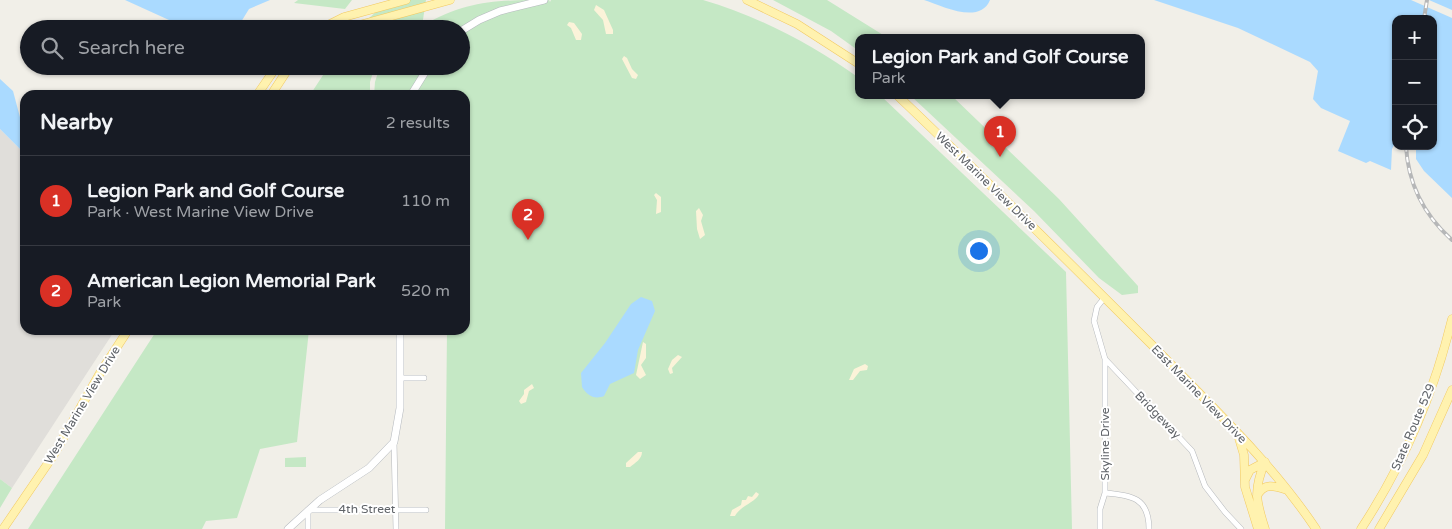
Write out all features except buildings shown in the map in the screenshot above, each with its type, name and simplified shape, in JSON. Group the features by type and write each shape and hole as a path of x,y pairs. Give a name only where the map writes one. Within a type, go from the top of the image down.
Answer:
{"main road":[{"path":"338,20 406,0"},
{"path":"470,25 500,11 544,0"},
{"path":"748,0 797,24 855,61"},
{"path":"377,20 446,1"},
{"path":"260,90 271,75"},
{"path":"273,90 284,75"},
{"path":"414,90 423,75"},
{"name":"West Marine View Drive","path":"901,99 1073,266"},
{"name":"East Marine View Drive","path":"1073,266 1265,462 1316,529"},
{"name":"State Route 529","path":"1361,529 1406,448 1433,383 1452,319"},
{"name":"West Marine View Drive","path":"3,529 54,456 100,373 125,335"},
{"path":"288,529 308,510 369,468 394,442 400,408 400,335"},
{"name":"State Route 529","path":"1379,529 1427,447 1452,390"},
{"path":"1236,431 1244,454 1245,487 1258,529"},
{"path":"1245,487 1248,472 1265,462"},
{"path":"1265,462 1257,483 1256,500 1265,529"},
{"path":"1256,500 1259,492 1266,486 1288,490"}],"street":[{"name":"Bridgeway","path":"1105,297 1097,307 1094,321 1105,359 1192,451 1205,486 1225,512 1242,529"},
{"name":"Skyline Drive","path":"1100,529 1100,509 1105,493 1105,359"},
{"path":"401,378 424,378"},
{"path":"394,442 396,529"},
{"path":"1105,493 1122,494 1141,503 1149,518 1149,529"},
{"path":"308,510 308,529"},
{"name":"4th Street","path":"308,510 426,510"}],"shaded area":[{"path":"0,129 20,149 20,335 112,335 12,488 0,479"}],"green space":[{"path":"298,0 352,0 345,9 294,3"},
{"path":"389,0 426,0 423,20 367,20"},
{"path":"703,0 744,14 784,32 823,54 855,75 855,99 884,99 1066,272 1072,529 445,529 447,335 470,335 470,90 374,90 377,75 470,75 470,20 433,20 468,6 498,1"},
{"path":"773,0 827,0 882,34 855,34 855,48 831,31"},
{"path":"323,75 372,75 370,90 313,90"},
{"path":"914,99 955,99 1059,199 1138,286 1138,293 1122,295 1099,278 1034,211"},
{"path":"154,335 308,335 297,442 260,449 237,518 206,521 202,529 28,529"},
{"path":"306,457 306,467 285,467 285,458"},
{"path":"0,479 12,488 0,508"}],"sand":[{"path":"596,5 604,10 613,34 606,34 603,20 594,10"},
{"path":"569,22 574,23 582,34 581,40 576,40 571,28 567,25"},
{"path":"624,56 638,75 636,79 632,78 622,59"},
{"path":"656,193 661,197 661,212 656,214 657,200 654,195"},
{"path":"699,208 703,215 701,221 705,235 700,239 697,229 696,211"},
{"path":"643,342 646,344 646,358 641,365 646,375 640,379 636,375"},
{"path":"678,355 682,357 672,368 673,373 670,374 668,369 672,360"},
{"path":"865,364 868,366 867,370 860,371 853,380 849,380 854,369"},
{"path":"532,384 534,388 529,391 526,402 521,404 519,401 524,394 524,390"},
{"path":"638,452 642,452 640,459 630,467 626,467 626,463"},
{"path":"756,492 759,494 755,499 740,509 735,516 730,516 732,510 741,505 742,500 746,500 748,496 752,497"}],"water":[{"path":"125,0 270,0 249,9 242,20 169,20"},
{"path":"924,0 990,0 985,7 969,13 960,12"},
{"path":"1154,0 1452,0 1452,198 1424,171 1416,159 1416,150 1437,150 1437,15 1392,15 1391,170 1370,161 1366,163 1338,151 1350,121 1321,108 1313,99 1318,71 1310,62 1238,28"},
{"path":"0,79 13,91 20,117 20,149 0,129"},
{"path":"641,297 652,301 655,311 638,350 634,373 610,384 604,396 591,396 582,387 581,373 605,343 631,304"}],"pier":[{"path":"1411,0 1429,0 1452,10 1452,18"}],"railway":[{"path":"1425,15 1427,0"},
{"path":"1406,150 1410,173 1419,198 1433,220 1452,240"}],"place":[{"name":"Legion Park and Golf Course","path":"1000,157"},
{"name":"American Legion Memorial Park","path":"528,240"}]}
